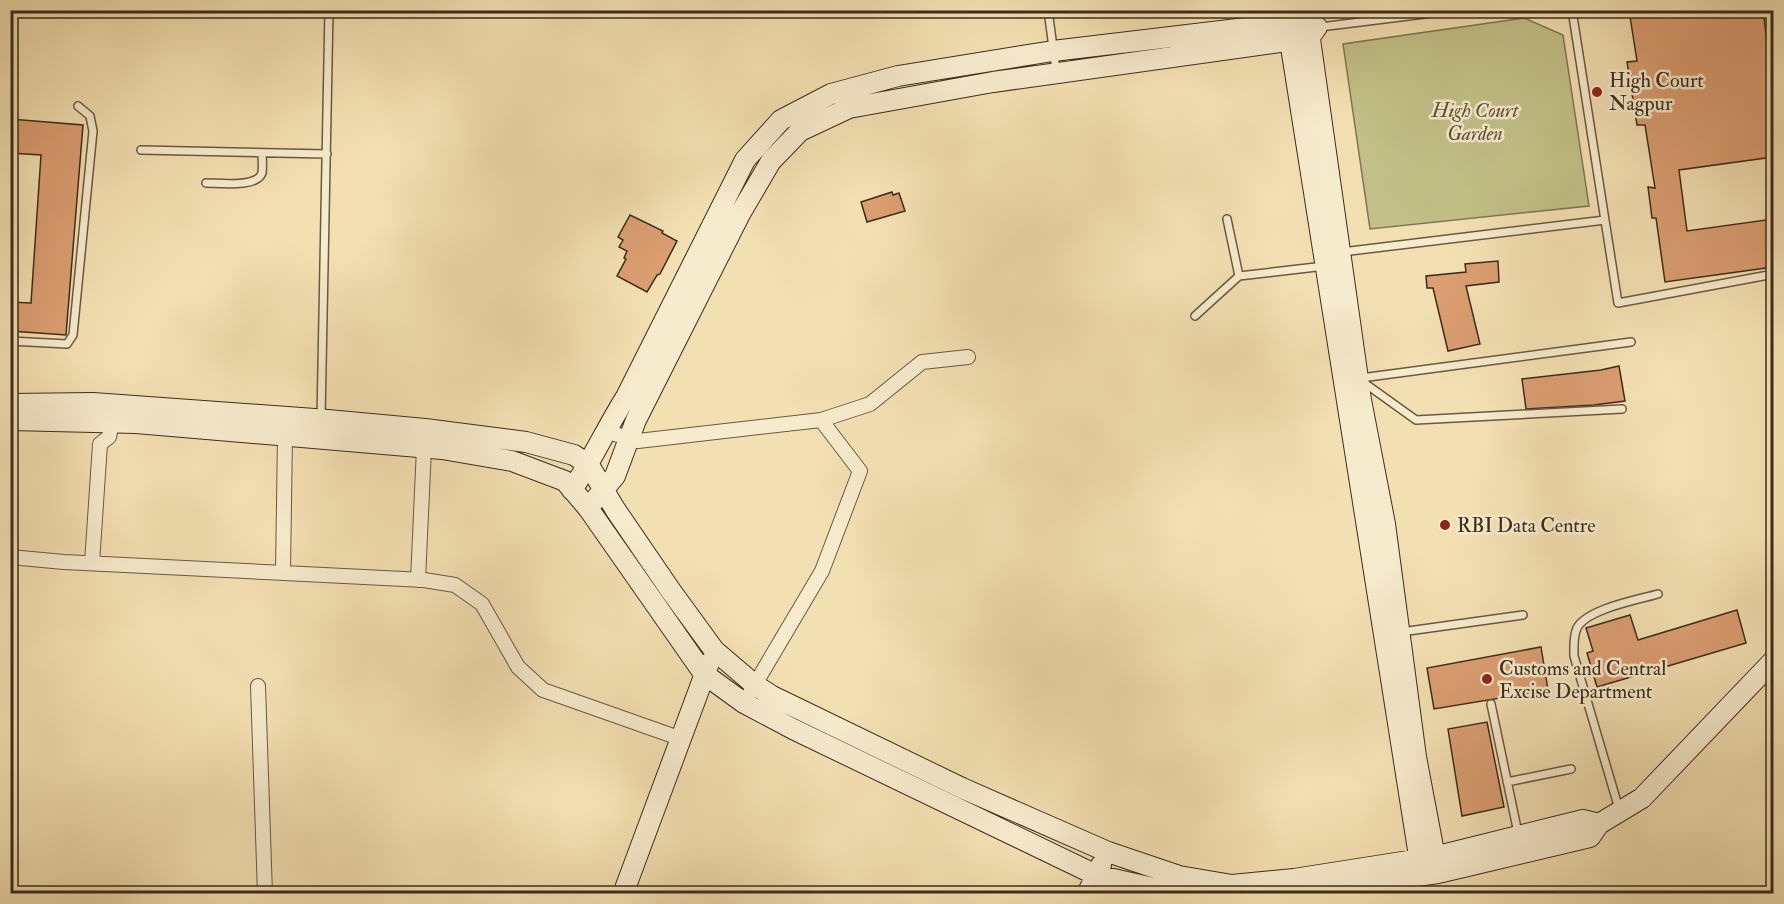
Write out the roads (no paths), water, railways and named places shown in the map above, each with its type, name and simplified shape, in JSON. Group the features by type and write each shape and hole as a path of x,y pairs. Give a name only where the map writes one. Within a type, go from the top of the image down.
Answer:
{"main road":[{"path":"572,490 589,465 605,431 626,397 746,160 781,120 831,94 898,76 1053,51 1301,24"},
{"path":"588,508 615,476 636,420 740,213 771,161 800,131 849,108 1056,73 1301,24"},
{"path":"1301,24 1384,524 1400,632 1428,866"},
{"path":"1301,24 1324,266 1428,866"},
{"path":"10,404 93,403 320,429 512,461 565,482 588,508 704,674 744,703 793,729 1096,875 1179,894"},
{"path":"10,420 112,422 285,436 320,429 425,429 526,442 574,455 589,465 633,536 714,650 755,685 771,696 962,788 1108,852 1179,876 1232,885 1428,866 1519,836 1583,820 1599,824"},
{"path":"623,894 679,738 714,650"},
{"path":"1290,894 1590,837 1599,824 1642,798 1773,660"},
{"path":"1087,894 1108,852"}],"street":[{"path":"605,431 638,441 820,420 870,404 922,362 968,357"},
{"path":"744,703 822,571 860,471 820,420"},
{"path":"92,563 100,444 109,437 112,422"},
{"path":"283,572 285,436"},
{"path":"418,580 424,448"},
{"path":"10,557 418,580 455,585 482,604 518,667 543,690 679,738"},
{"path":"258,686 265,894"}],"lane":[{"path":"320,429 329,10"},
{"path":"1048,10 1056,73"},
{"path":"1301,24 1457,10"},
{"path":"1572,10 1618,303 1773,274"},
{"path":"10,340 67,344 73,335 93,132 90,116 78,106"},
{"path":"141,150 327,154"},
{"path":"207,183 252,182 262,172 262,153"},
{"path":"1227,219 1239,276"},
{"path":"1340,252 1605,220"},
{"path":"1195,316 1239,276 1324,266"},
{"path":"1358,378 1631,342"},
{"path":"1358,378 1416,420 1622,409"},
{"path":"1619,812 1574,656 1575,634 1578,626 1593,614 1658,594"},
{"path":"1400,632 1523,615"},
{"path":"1491,704 1519,836"},
{"path":"1507,782 1571,769"}],"place":[{"name":"High Court Nagpur","path":"1597,92"},
{"name":"RBI Data Centre","path":"1445,525"},
{"name":"Customs and Central Excise Department","path":"1487,679"}],"park label":[{"name":"High Court Garden","path":"1475,122"}]}
